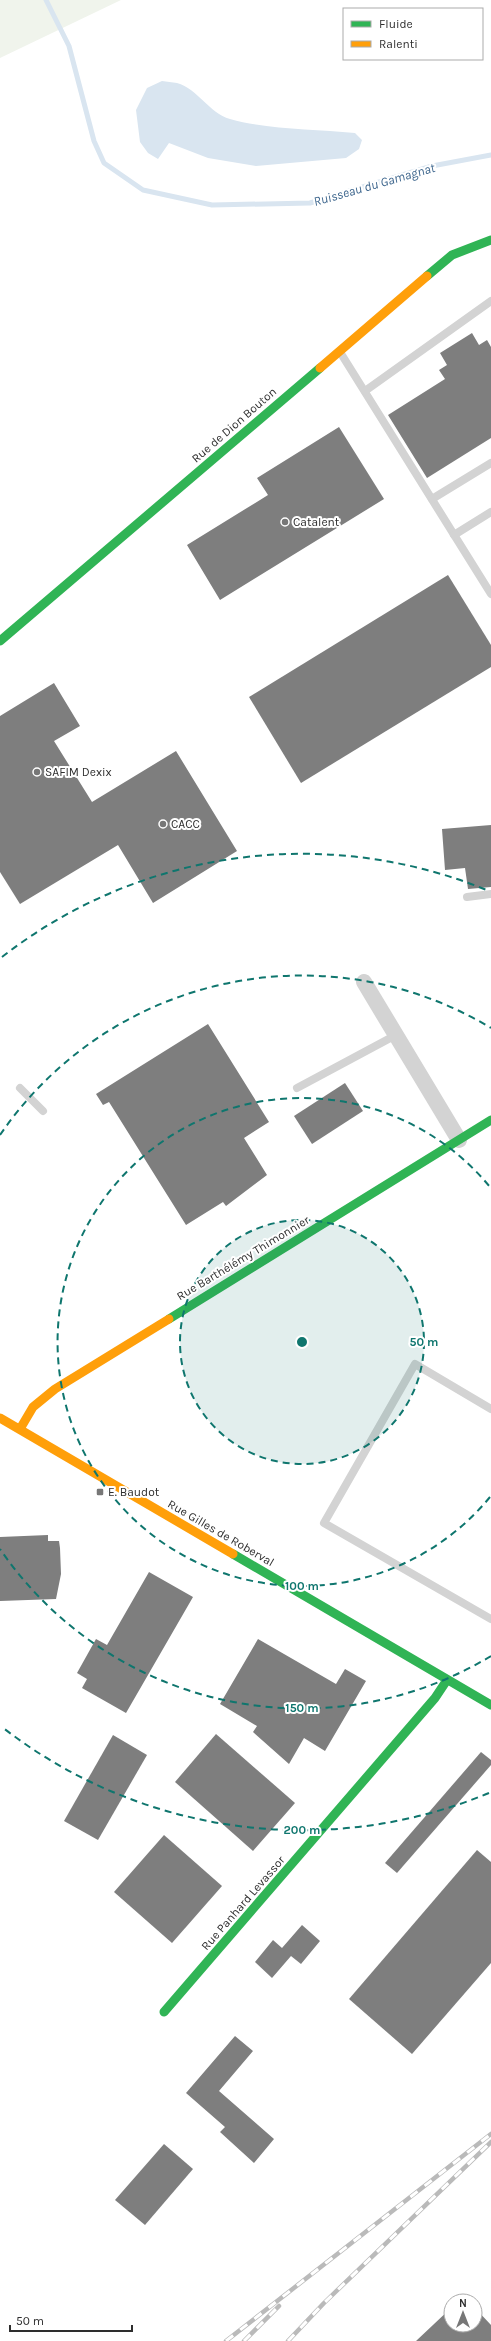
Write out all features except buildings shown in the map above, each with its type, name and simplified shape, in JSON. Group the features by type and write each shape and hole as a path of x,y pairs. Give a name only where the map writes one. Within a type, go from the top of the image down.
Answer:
{"street":[{"name":"Rue de Dion Bouton","path":"0,641 452,255 491,240"},
{"path":"364,982 460,1140"},
{"name":"Rue Barthélémy Thimonnier","path":"20,1429 33,1407 55,1389 491,1120"},
{"name":"Rue Gilles de Roberval","path":"1,1420 20,1429 491,1706"},
{"name":"Rue Panhard Levassor","path":"164,2012 435,1698 447,1680"}],"lane":[{"path":"365,391 491,301"},
{"path":"339,351 491,594"},
{"path":"432,499 491,463"},
{"path":"454,535 491,512"},
{"path":"468,897 491,894"},
{"path":"297,1088 396,1035"},
{"path":"20,1088 43,1111"},
{"path":"491,1409 415,1364 324,1523 491,1619"}],"shaded area":[{"path":"0,0 121,0 0,58"},
{"path":"162,81 177,83 184,86 191,90 216,112 230,119 245,123 276,127 355,133 362,140 359,149 346,158 256,166 208,158 169,143 158,159 148,153 140,142 136,110 147,88"}],"waterway":[{"name":"Ruisseau du Gamagnat","path":"46,0 69,46 94,141 104,163 143,190 212,205 310,203 432,166 491,155"}],"railway":[{"path":"226,2341 491,2134"},
{"path":"288,2341 324,2303 491,2142"},
{"path":"244,2341 279,2306"}],"traffic: fast":[{"path":"427,276 452,255 491,240"},
{"path":"0,641 320,368"},
{"path":"169,1319 491,1120"},
{"path":"233,1554 491,1705"},
{"path":"164,2012 435,1698 447,1680"}],"traffic: slow":[{"path":"320,368 427,276"},
{"path":"20,1429 33,1407 55,1389 169,1319"},
{"path":"0,1418 233,1554"}],"place":[{"name":"Catalent","path":"285,522"},
{"name":"SAFIM Dexix","path":"37,772"},
{"name":"CACC","path":"163,824"},
{"name":"E. Baudot","path":"100,1492"}]}
